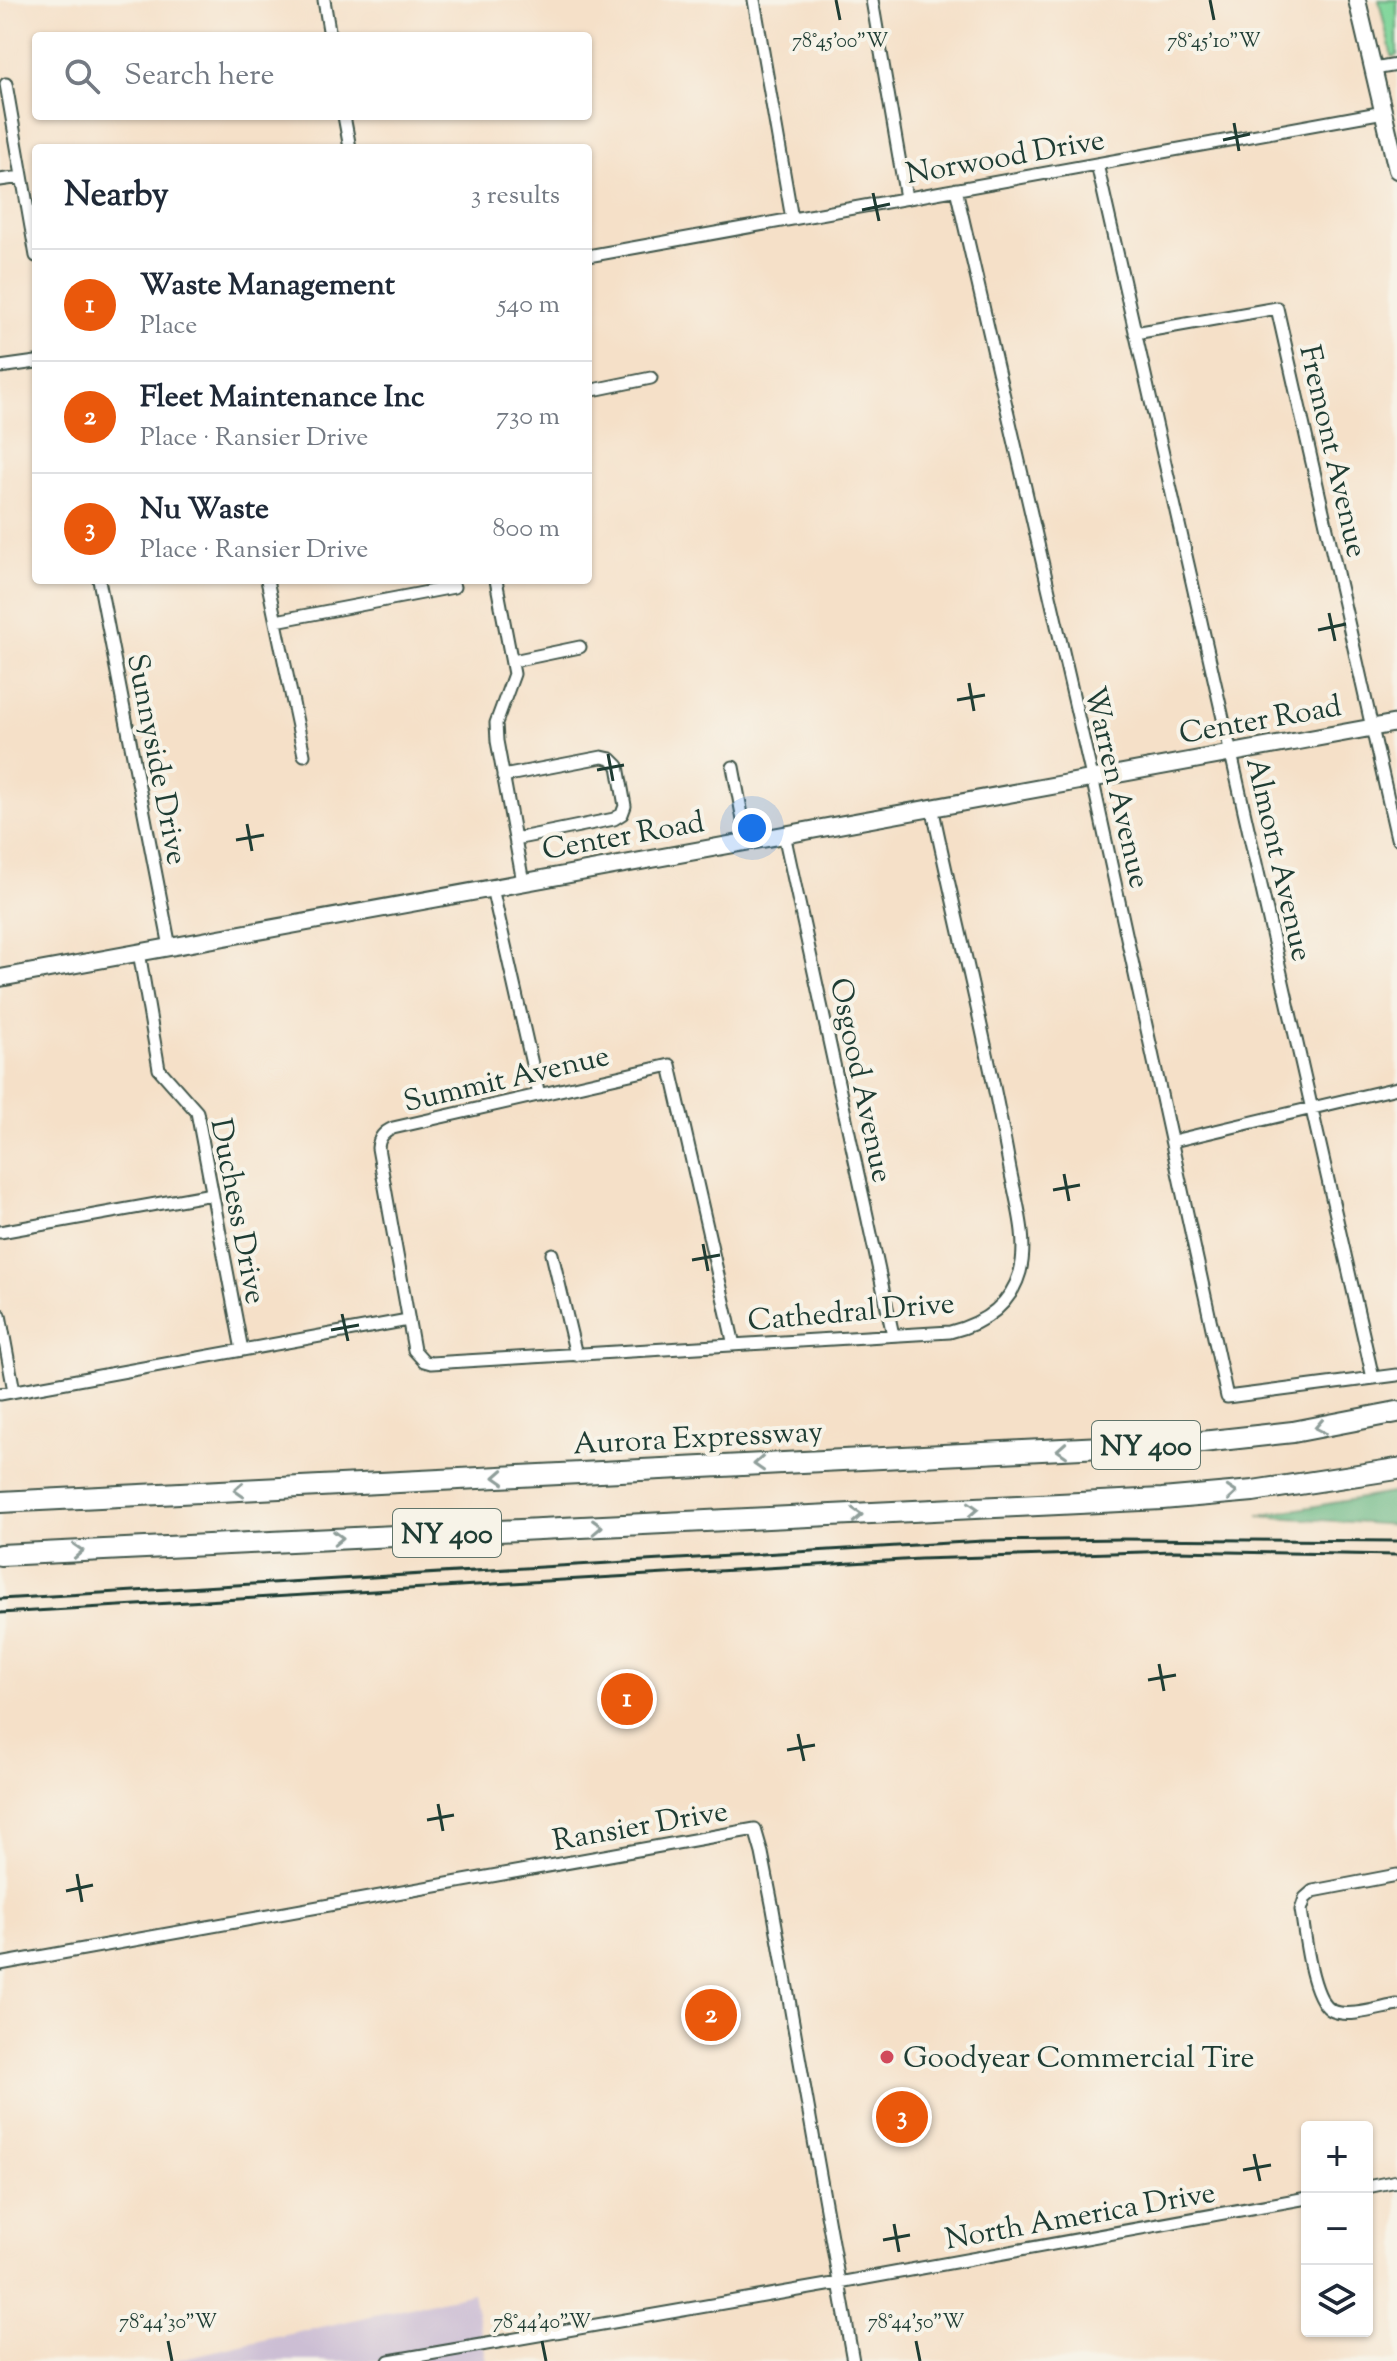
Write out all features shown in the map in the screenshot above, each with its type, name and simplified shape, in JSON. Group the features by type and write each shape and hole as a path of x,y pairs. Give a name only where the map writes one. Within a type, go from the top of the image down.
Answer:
{"highway":[{"name":"Aurora Expressway","path":"0,1502 1202,1442 1293,1432 1397,1412"},
{"name":"NY 400","path":"0,1555 1162,1499 1253,1491 1397,1469"}],"main road":[{"path":"1357,0 1397,170"},
{"name":"Center Road","path":"0,978 1397,723"}],"street":[{"path":"324,0 329,32"},
{"path":"754,0 792,219"},
{"path":"872,0 906,198"},
{"path":"1374,69 1397,65"},
{"path":"6,84 32,235"},
{"name":"Norwood Drive","path":"592,255 1384,112"},
{"path":"345,120 349,144"},
{"name":"Almont Avenue","path":"1097,164 1373,1378"},
{"path":"0,180 21,177"},
{"name":"Warren Avenue","path":"956,189 1092,777 1227,1397 1373,1378"},
{"name":"Fremont Avenue","path":"1135,333 1277,308 1397,838"},
{"path":"0,367 32,363"},
{"path":"592,390 651,378"},
{"name":"Sunnyside Drive","path":"100,584 170,947"},
{"path":"268,584 304,755"},
{"path":"497,584 514,674 496,723 523,882"},
{"path":"276,621 454,587"},
{"path":"513,661 580,647"},
{"path":"503,776 602,757 611,759 618,766 625,806 622,814 614,819 515,839"},
{"path":"733,767 747,841"},
{"name":"Cathedral Drive","path":"408,1320 414,1350 424,1361 431,1363 950,1332 977,1324 993,1314 1005,1302 1019,1275 1023,1242 1001,1120 932,806"},
{"name":"Osgood Avenue","path":"784,834 893,1335"},
{"path":"492,888 539,1095"},
{"name":"Duchess Drive","path":"139,952 159,1069 197,1112 242,1350"},
{"name":"Summit Avenue","path":"408,1320 378,1148 383,1134 393,1128 670,1065 734,1345"},
{"path":"1173,1141 1397,1088"},
{"path":"0,1232 212,1194"},
{"path":"552,1254 576,1355"},
{"path":"0,1315 14,1391"},
{"path":"0,1394 408,1320"},
{"path":"1373,1378 1397,1375"},
{"name":"Ransier Drive","path":"0,1964 755,1829 773,1909 853,2361"},
{"path":"1397,1875 1313,1891 1305,1898 1301,1910 1316,1989 1323,2003 1334,2011 1350,2012 1397,2005"},
{"path":"1373,2186 1397,2181"},
{"name":"North America Drive","path":"389,2361 1301,2199"}],"shaded area":[{"path":"473,2293 487,2361 170,2361"}],"green space":[{"path":"1379,0 1397,0 1397,55 1392,57"},
{"path":"1397,1492 1397,1525 1258,1516"}],"railway":[{"path":"0,1599 983,1541 1397,1541"},
{"path":"0,1613 920,1559 1175,1551 1397,1555"}],"place":[{"name":"Waste Management","path":"627,1699"},
{"name":"Fleet Maintenance Inc","path":"711,2015"},
{"name":"Goodyear Commercial Tire","path":"887,2057"},
{"name":"Nu Waste","path":"902,2117"}]}
